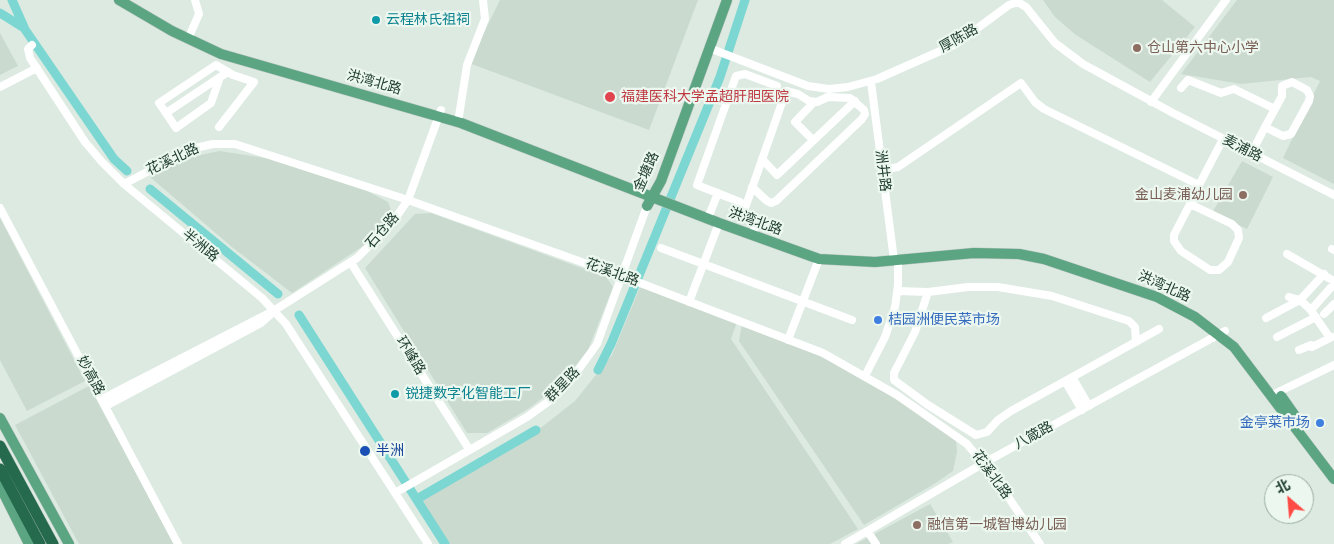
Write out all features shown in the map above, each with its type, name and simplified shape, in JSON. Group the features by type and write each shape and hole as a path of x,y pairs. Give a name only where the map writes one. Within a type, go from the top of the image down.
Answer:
{"highway":[{"path":"0,446 53,544"},
{"path":"0,469 39,544"}],"main road":[{"name":"洪湾北路","path":"119,0 189,38 236,58 440,113 459,116 651,196"},
{"name":"洪湾北路","path":"128,0 189,38"},
{"name":"金塘路","path":"651,196 720,0"},
{"name":"金塘路","path":"651,196 661,181 727,0"},
{"name":"洪湾北路","path":"440,113 651,196 710,213 826,254 895,259"},
{"name":"洪湾北路","path":"671,201 720,223 819,259 852,262 989,252 1035,257 1157,296 1222,332 1334,468"},
{"name":"洪湾北路","path":"1275,394 1334,479"},
{"path":"0,418 68,544"},
{"path":"0,486 29,544"}],"street":[{"path":"189,38 200,14 195,0"},
{"path":"459,116 467,65 485,19 483,0"},
{"path":"1151,102 1226,0"},
{"name":"厚陈路","path":"709,48 790,80 817,88 848,87 870,82 961,41 1009,5 1018,2 1026,7 1048,36 1072,57 1151,102"},
{"path":"0,87 36,68 29,54 32,45"},
{"path":"219,127 254,82 216,65 158,103 176,128 208,107 214,98 220,77"},
{"name":"半洲路","path":"36,68 85,142 124,184 275,310 286,324 428,544"},
{"path":"166,113 228,72"},
{"path":"740,202 697,185 734,78 745,74 777,86"},
{"path":"1181,88 1188,80 1221,93 1234,89 1275,109"},
{"name":"洲井路","path":"866,376 887,332 898,291 870,82"},
{"path":"882,170 898,167 1021,83 1035,102 1044,109 1199,185"},
{"path":"1251,154 1282,96 1281,91 1284,85 1295,83 1305,88 1309,93 1309,102 1291,134 1283,136 1265,128"},
{"path":"813,140 795,122 817,88"},
{"path":"752,188 766,201 776,201 864,117 865,112 855,101 847,97 828,97 810,101 798,94 786,91 762,159 743,214 758,219 754,230"},
{"path":"762,159 777,175 855,101"},
{"name":"麦浦路","path":"1151,102 1334,195"},
{"name":"石仓路","path":"104,403 261,323 275,310 351,263 382,234 408,200 440,113"},
{"path":"1190,204 1232,224 1238,230 1239,238 1228,262 1219,270 1210,270 1181,251 1174,241 1174,235 1223,139"},
{"name":"花溪北路","path":"124,184 191,149 228,143 408,200 635,281 823,353 866,376 962,440 984,464 1040,544"},
{"path":"710,213 718,193"},
{"name":"群星路","path":"395,493 540,408 571,380 597,344 651,196"},
{"name":"妙高路","path":"0,208 178,544"},
{"path":"689,302 720,223"},
{"path":"661,248 852,320"},
{"path":"1288,254 1324,274 1334,282 1311,310"},
{"path":"788,340 819,259"},
{"name":"环峰路","path":"351,263 469,449"},
{"path":"1266,318 1300,300 1324,274"},
{"path":"898,291 928,292 968,287 998,287 1052,296 1130,321 1136,330 1136,342"},
{"path":"928,292 915,332 894,375 897,384 969,433 979,435 987,432 1006,414 1159,329"},
{"path":"1289,296 1300,300 1320,316 1332,337 1300,350"},
{"path":"1277,336 1320,316 1334,304"},
{"name":"八箴路","path":"845,544 984,464 1222,332"},
{"path":"1275,394 1334,365"},
{"path":"1069,379 1086,408"},
{"path":"920,411 925,403"},
{"path":"868,532 876,544"}],"shaded area":[{"name":"福建医科大学孟超肝胆医院","path":"500,0 698,0 649,130 469,63"},
{"name":"仓山第六中心小学","path":"1043,0 1162,0 1195,27 1150,82 1076,35 1055,17"},
{"path":"1237,0 1334,0 1334,184 1283,158 1320,81 1311,77 1241,84 1181,74"},
{"path":"0,33 18,66 0,75"},
{"path":"220,151 271,159 367,191 388,202 392,213 363,246 292,293 232,247 150,177 185,158"},
{"name":"金山麦浦幼儿园","path":"1242,161 1273,177 1247,229 1212,213"},
{"path":"431,213 606,277 613,287 588,350 561,384 528,409 487,433 467,433 365,268 415,214"},
{"path":"0,218 85,381 27,411 0,360"},
{"path":"640,287 737,322 731,339 858,529 830,544 440,544 417,507 419,500 538,430 575,401 612,355"},
{"path":"742,324 827,358 864,378 948,434 956,441 957,452 953,471 864,525 739,341"},
{"path":"89,386 174,544 79,544 15,425"},
{"name":"融信第一城智博幼儿园","path":"930,504 953,542 948,544 856,544"}],"waterway":[{"path":"12,0 24,27"},
{"path":"598,370 611,344 720,77 745,0"},
{"path":"0,13 24,28 114,159 127,171"},
{"path":"150,189 278,294"},
{"path":"299,315 445,544"},
{"path":"417,499 536,430"}],"place":[{"name":"云程林氏祖祠","path":"376,20"},
{"name":"仓山第六中心小学","path":"1137,48"},
{"name":"福建医科大学孟超肝胆医院","path":"610,97"},
{"name":"金山麦浦幼儿园","path":"1243,195"},
{"name":"桔园洲便民菜市场","path":"878,320"},
{"name":"锐捷数字化智能工厂","path":"395,394"},
{"name":"金亭菜市场","path":"1320,423"},
{"name":"半洲","path":"365,451"},
{"name":"融信第一城智博幼儿园","path":"917,525"}]}
